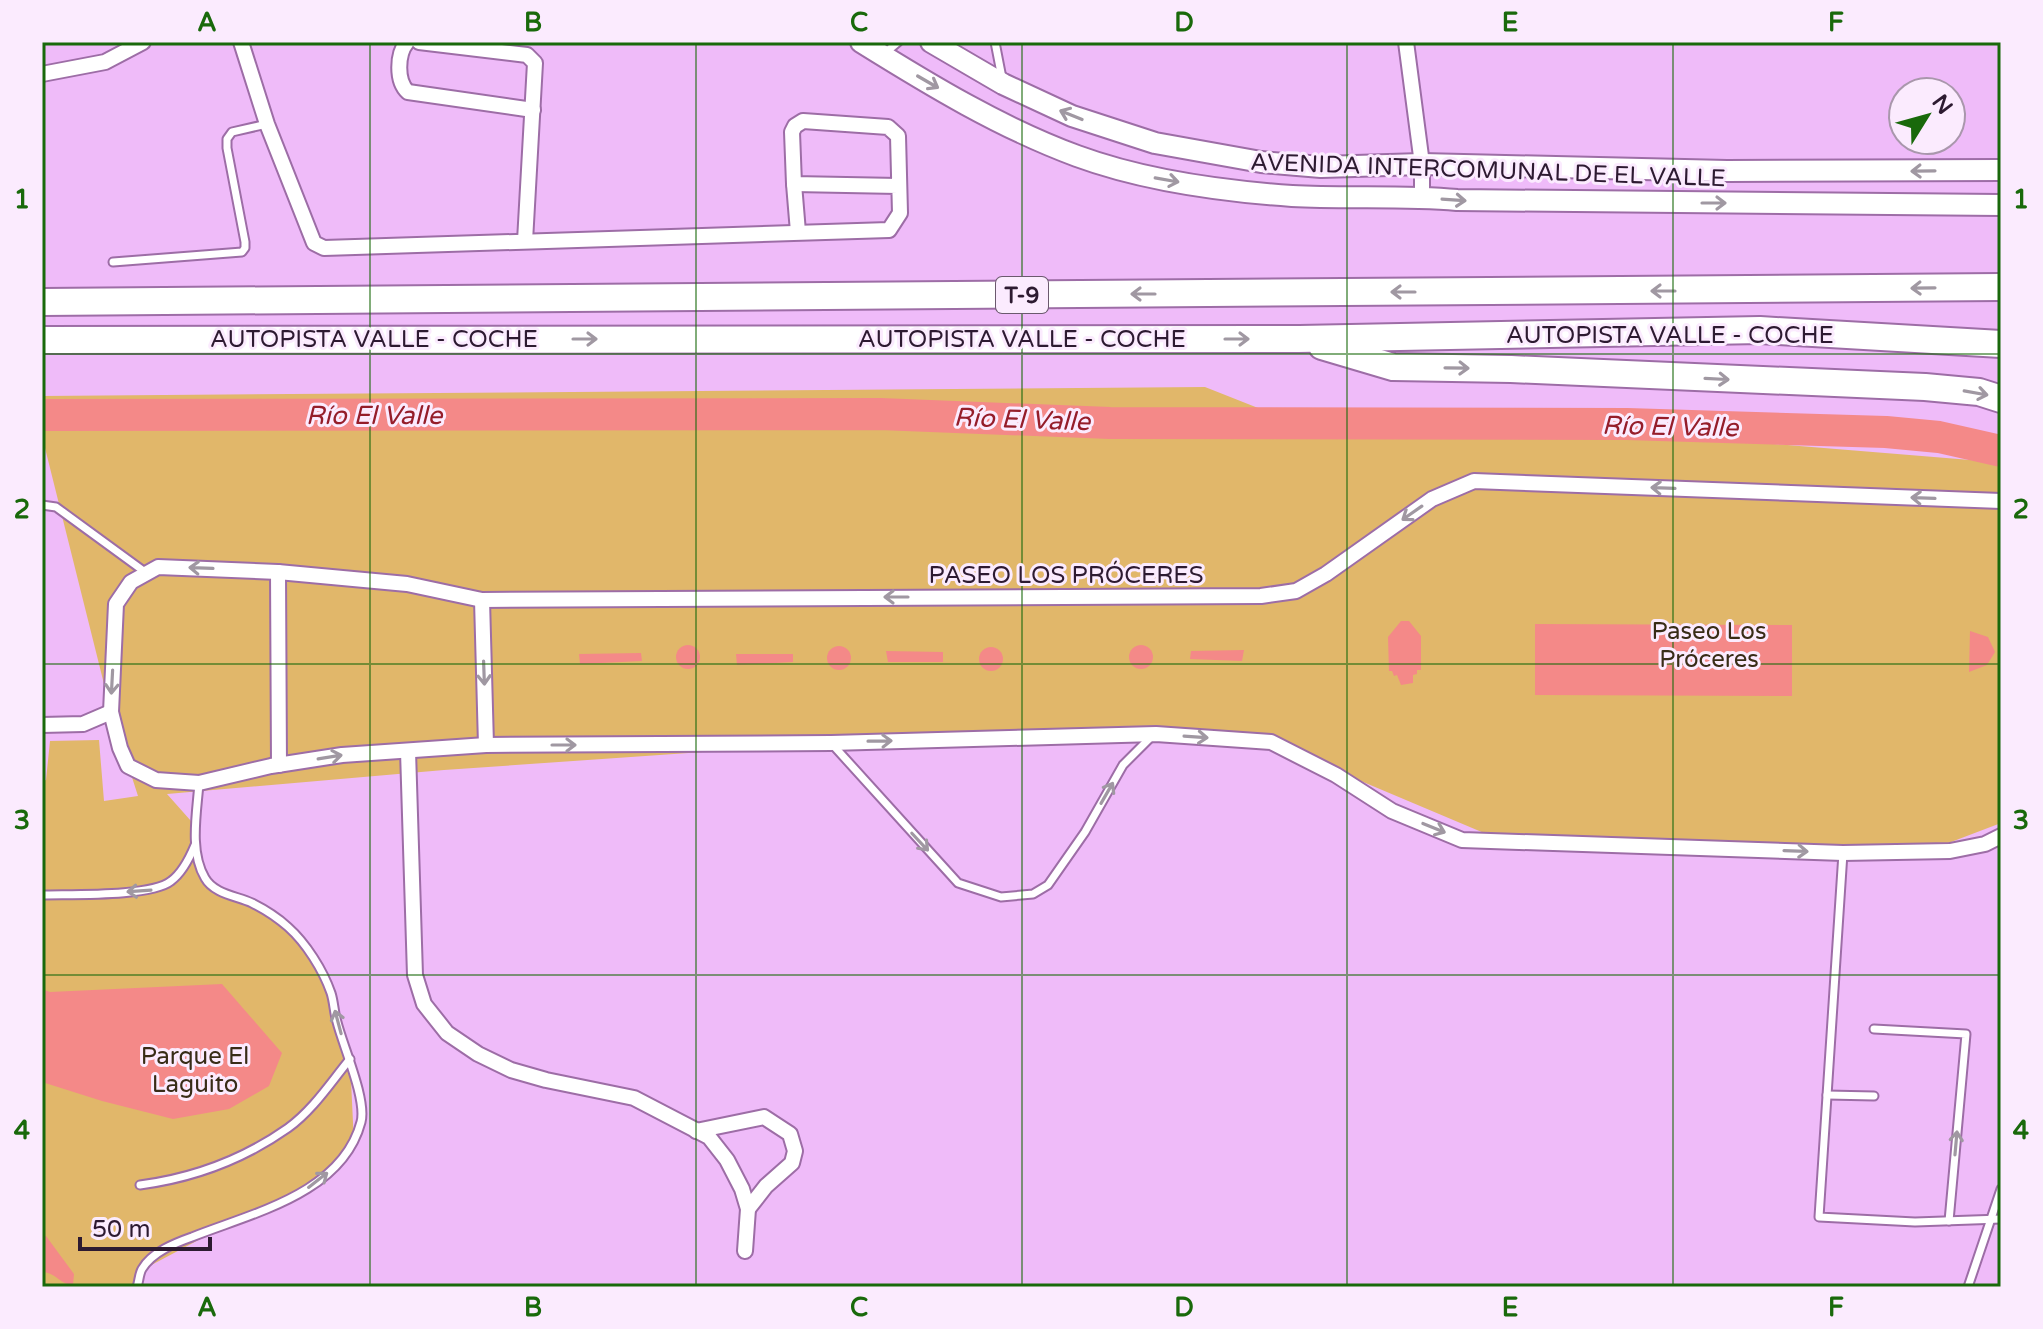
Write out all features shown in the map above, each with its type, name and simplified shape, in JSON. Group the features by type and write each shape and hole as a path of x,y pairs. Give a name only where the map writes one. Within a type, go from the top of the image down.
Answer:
{"highway":[{"name":"AUTOPISTA VALLE - COCHE","path":"42,302 2001,287"},
{"name":"AUTOPISTA VALLE - COCHE","path":"42,340 1299,339 1760,330 2001,344"},
{"path":"1299,339 1393,367 1511,369 1925,387 1979,392 2001,399"}],"main road":[{"name":"AVENIDA INTERCOMUNAL DE EL VALLE","path":"861,42 890,49 968,106 1030,136 1077,156 1169,181 1292,196 1646,203 2001,205"},
{"name":"AVENIDA INTERCOMUNAL DE EL VALLE","path":"931,42 1003,84 1072,116 1155,143 1212,155 1321,167 1422,164 1727,171 2001,170"}],"street":[{"path":"42,74 105,62 143,42"},
{"path":"241,42 267,124 314,243 324,248 889,230 900,213 898,136 894,131 888,127 803,121 795,126 792,132 798,232"},
{"path":"407,42 402,50 399,80 408,92 533,110"},
{"path":"419,42 527,55 535,63 525,241"},
{"path":"1406,42 1422,164 1422,197"},
{"path":"794,184 898,186"},
{"name":"PASEO LOS PRÓCERES","path":"145,572 158,567 278,572 407,584 482,600 1261,596 1296,591 1326,574 1432,499 1474,481 2001,501"},
{"path":"145,572 131,582 116,604 111,712 128,766 156,780 199,783 342,755 486,745 831,743 1153,734 1271,742 1336,775 1392,811 1462,840 1843,853 1950,851 1985,844 2001,836"},
{"path":"278,572 279,765"},
{"path":"482,600 486,745"},
{"path":"42,725 83,724 111,712"},
{"path":"408,751 415,975 424,1004 447,1033 489,1060 546,1080 634,1098 709,1137 727,1160 742,1189 748,1209 745,1251"},
{"path":"696,1131 764,1117 790,1134 795,1151 792,1163 766,1186 748,1209"}],"lane":[{"path":"995,42 1003,84"},
{"path":"113,262 242,252 245,242 227,139 232,132 267,124"},
{"path":"42,505 56,507 145,572"},
{"path":"831,743 958,883 1001,897 1033,894 1048,885 1085,832 1123,765 1153,734"},
{"path":"137,1287 142,1270 157,1254 181,1241 281,1203 314,1185 354,1144 362,1118 350,1059 337,1023 331,993 310,951 288,927 253,904 227,895 208,883 202,874 195,845 199,783"},
{"path":"42,895 153,889 171,881 188,860 195,845"},
{"path":"1843,853 1819,1217 1887,1222 1996,1219"},
{"path":"1874,1029 1966,1034 1949,1221"},
{"path":"140,1185 175,1180 213,1168 289,1127 323,1093 350,1059"},
{"path":"1827,1095 1874,1096"},
{"path":"1968,1287 1996,1219 2001,1189"}],"green space":[{"name":"Paseo Los Próceres","path":"1205,387 1326,435 1714,439 1995,462 2001,467 2001,823 1909,858 1503,841 1285,749 1153,734 831,743 444,770 167,794 191,821 202,874 227,895 288,927 331,993 350,1059 354,1144 314,1185 238,1219 142,1270 137,1287 42,1287 42,781 46,780 50,741 99,740 104,801 138,796 111,712 42,436 42,396"}],"shaded area":[{"path":"1401,621 1409,621 1421,636 1421,670 1413,675 1413,683 1401,685 1397,675 1389,671 1388,637"},
{"path":"1535,624 1792,625 1792,696 1535,695"},
{"path":"1970,631 1988,637 1995,652 1987,665 1969,672"},
{"path":"688,645 699,652 700,657 693,668 688,669 677,662 676,657 683,646"},
{"path":"1141,645 1149,649 1153,657 1149,665 1141,669 1133,665 1129,657 1133,649"},
{"path":"839,646 847,650 851,658 847,666 839,670 831,666 827,658 831,650"},
{"path":"991,647 1002,654 1003,659 996,670 991,671 980,664 979,659 986,648"},
{"path":"1244,650 1242,661 1190,659 1191,651"},
{"path":"886,651 943,652 943,662 888,662"},
{"path":"641,653 642,661 580,664 579,654"},
{"path":"736,654 793,654 793,662 737,665"},
{"path":"222,984 282,1053 269,1086 229,1109 173,1119 42,1082 42,989 50,992"},
{"path":"42,1236 46,1236 74,1274 73,1285 42,1272"}],"waterway":[{"name":"Río El Valle","path":"42,415 880,414 1110,423 1627,424 1886,432 1939,437 2001,451"}],"park label":[{"name":"Parque El Laguito","path":"195,1070"}]}
